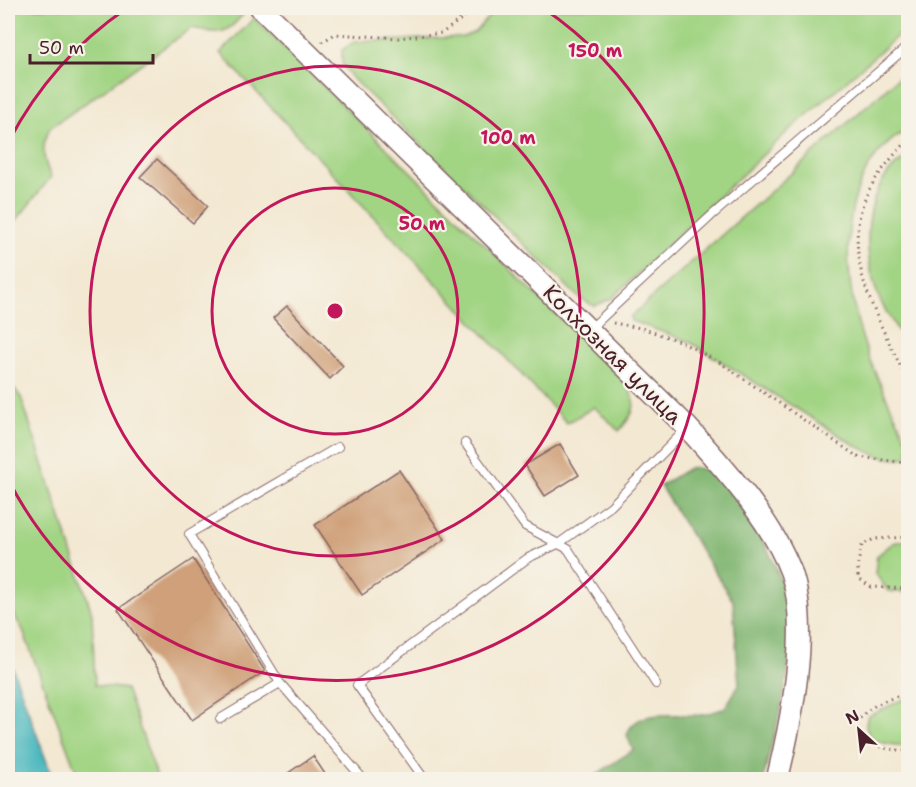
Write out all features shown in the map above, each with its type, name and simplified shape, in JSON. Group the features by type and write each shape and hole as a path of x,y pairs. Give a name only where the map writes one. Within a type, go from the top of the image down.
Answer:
{"main road":[{"name":"Колхозная улица","path":"261,8 594,325 732,478 760,517 791,572 798,608 800,652 777,780"}],"lane":[{"path":"594,325 711,216 909,46"},
{"path":"425,780 357,685 528,558 558,544 611,506 687,428"},
{"path":"465,443 525,526 568,549 656,684"},
{"path":"338,447 189,534 280,683 364,780"},
{"path":"220,719 280,683"}],"path":[{"path":"304,51 335,34 399,38 442,33 468,14 471,8"},
{"path":"909,142 901,147 874,180 864,197 857,246 864,285 909,382"},
{"path":"594,325 641,328 669,338 719,362 858,457 909,463"},
{"path":"909,537 874,539 862,545 858,563 858,578 871,587 909,589"},
{"path":"909,692 872,707 860,716 856,726 862,736 878,748 909,751"}],"green space":[{"path":"8,8 245,8 247,10 234,24 223,31 211,32 192,28 50,128 45,141 44,153 51,177 8,231"},
{"path":"496,8 908,8 908,27 783,136 612,298 594,306 579,298 353,79 342,64 342,50 354,42 463,37 475,32"},
{"path":"254,18 626,383 634,403 632,414 619,431 594,407 567,423 220,53"},
{"path":"908,69 908,129 883,148 866,172 855,199 849,230 852,293 858,324 871,364 908,443 908,456 894,459 855,445 688,341 631,321 630,317"},
{"path":"908,157 908,347 878,295 869,259 868,239 869,219 882,183 893,168"},
{"path":"8,380 21,397 92,613 95,685 126,689 158,779 79,779 22,628 8,606"},
{"path":"689,468 704,470 716,477 736,500 765,545 780,578 785,596 790,630 788,668 763,779 588,780 633,750 627,735 639,720 659,715 701,715 725,708 739,685 733,601 660,486"},
{"path":"908,540 908,593 888,591 875,573 877,556 893,543"},
{"path":"908,697 908,746 878,741 867,732 868,716"}],"water":[{"path":"8,655 53,779 8,779"}],"building":[{"path":"157,159 208,206 193,223 140,177"},
{"path":"287,306 343,366 330,379 273,318"},
{"path":"560,444 579,475 545,496 525,465"},
{"path":"399,470 445,539 362,595 315,525"},
{"path":"193,559 265,671 192,720 118,609"},
{"path":"313,756 329,780 278,780"}]}
